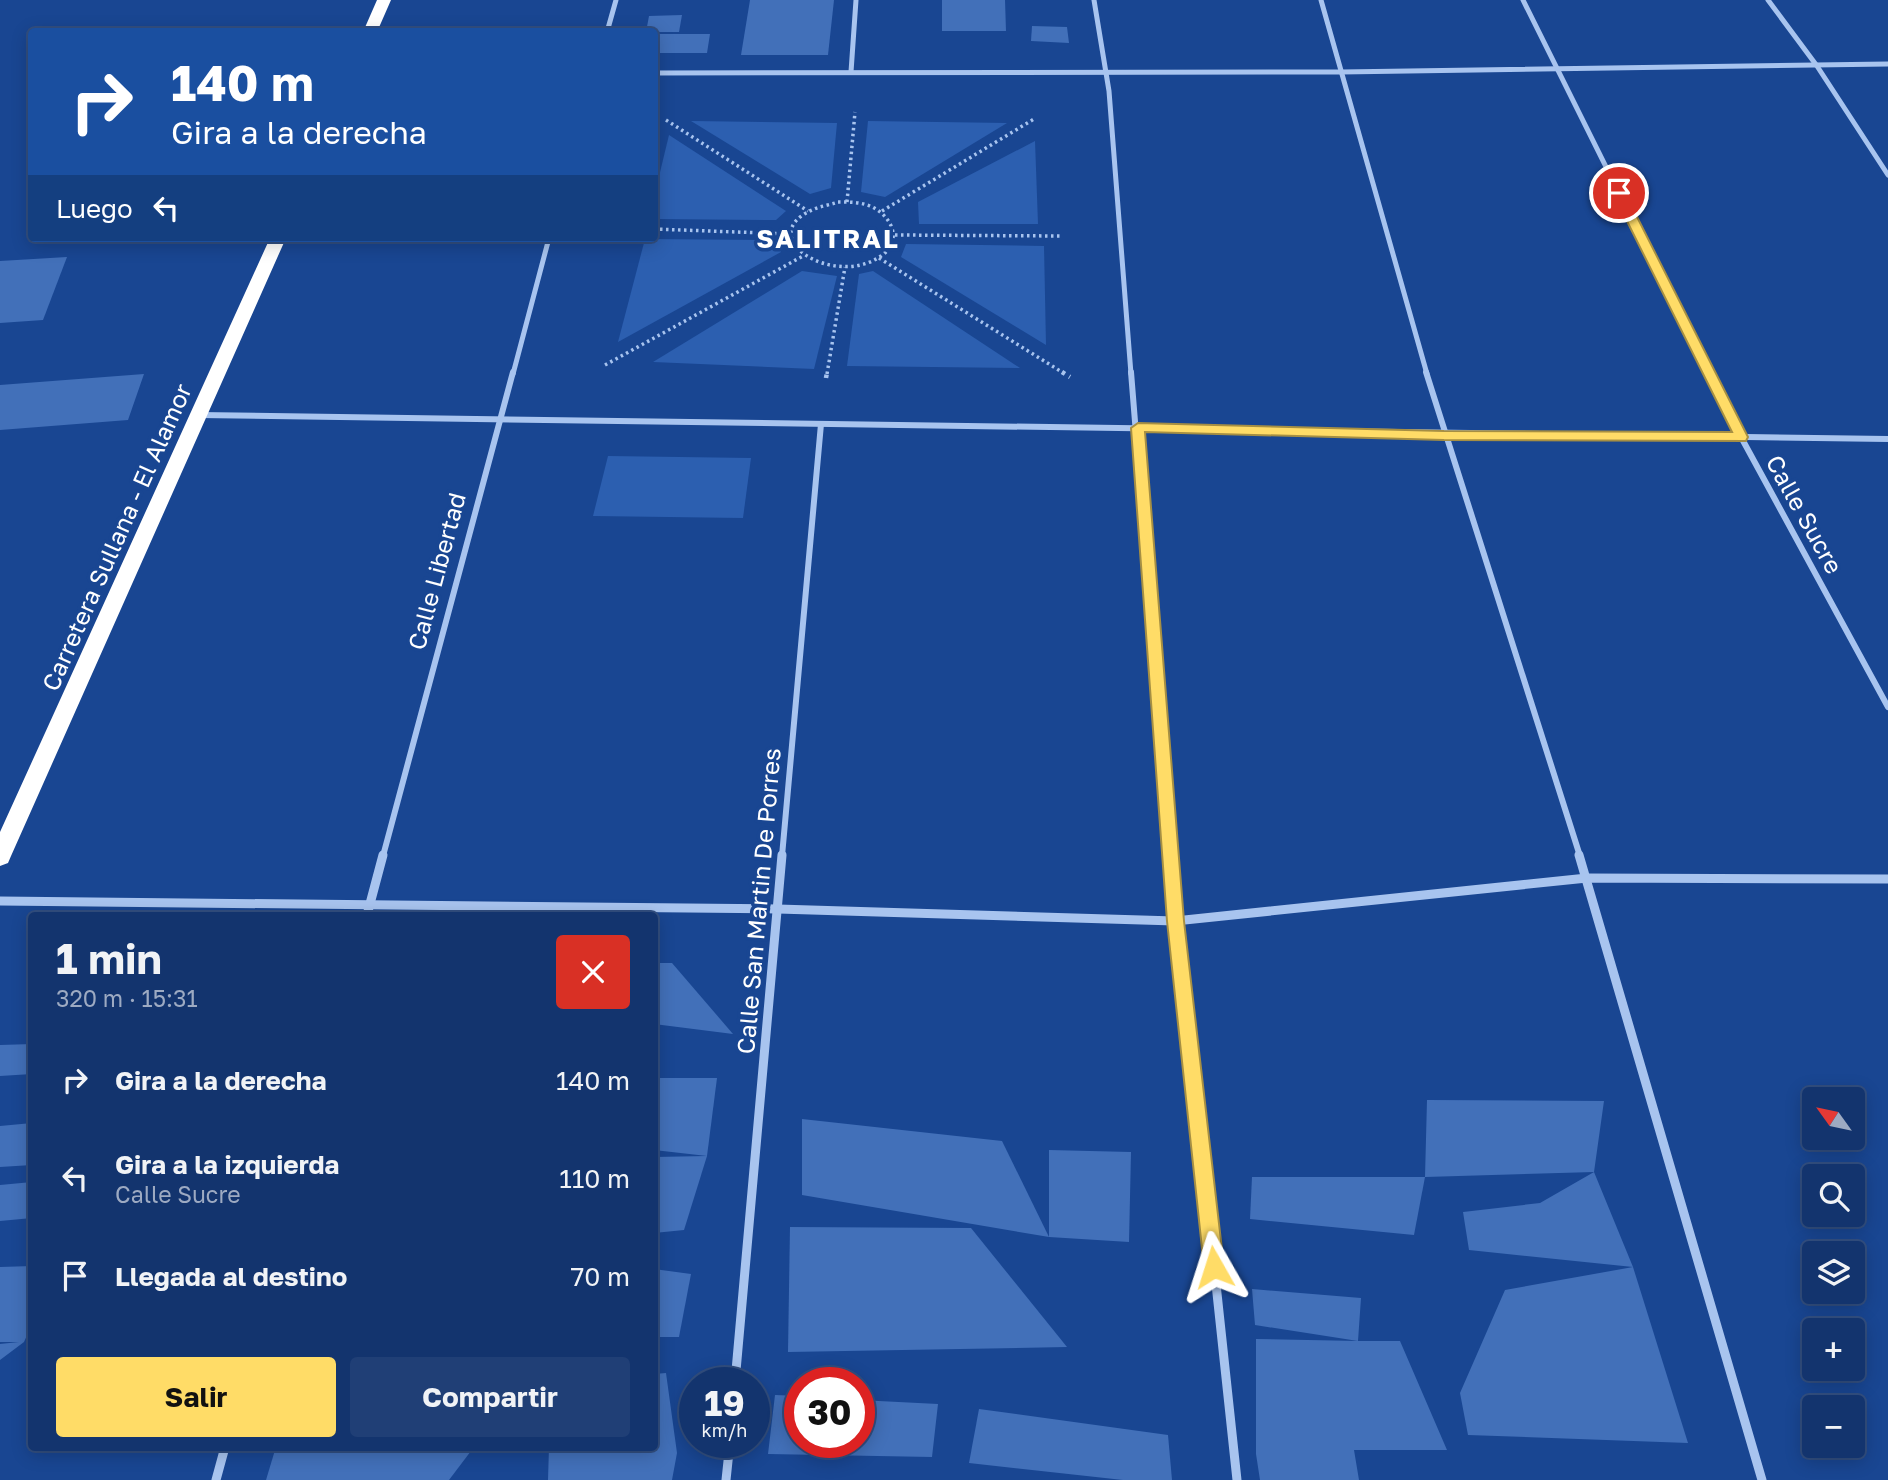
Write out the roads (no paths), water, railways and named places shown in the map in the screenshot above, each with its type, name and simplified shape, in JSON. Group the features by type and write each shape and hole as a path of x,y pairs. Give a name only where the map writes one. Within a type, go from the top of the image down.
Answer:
{"highway":[{"path":"372,28 384,0"},
{"name":"Carretera Sullana - El Alamor","path":"0,856 276,242"}],"street":[{"path":"608,28 616,0"},
{"path":"851,72 856,0"},
{"path":"1094,0 1107,71 1138,428 1175,921 1237,1480"},
{"path":"1321,0 1444,435 1587,878 1762,1480"},
{"name":"Calle Sucre","path":"1523,0 1741,437 1888,706"},
{"path":"1768,0 1816,66 1888,175"},
{"path":"658,73 1558,71 1888,64"},
{"name":"Calle Libertad","path":"368,912 548,242"},
{"path":"198,415 1444,435 1888,439"},
{"name":"Calle San Martin De Porres","path":"736,1367 821,424"},
{"path":"0,901 778,909 1175,921 1587,878 1888,879"},
{"path":"216,1480 224,1451"},
{"path":"726,1480 728,1458"}],"district":[{"name":"SALITRAL","path":"828,238"}]}
